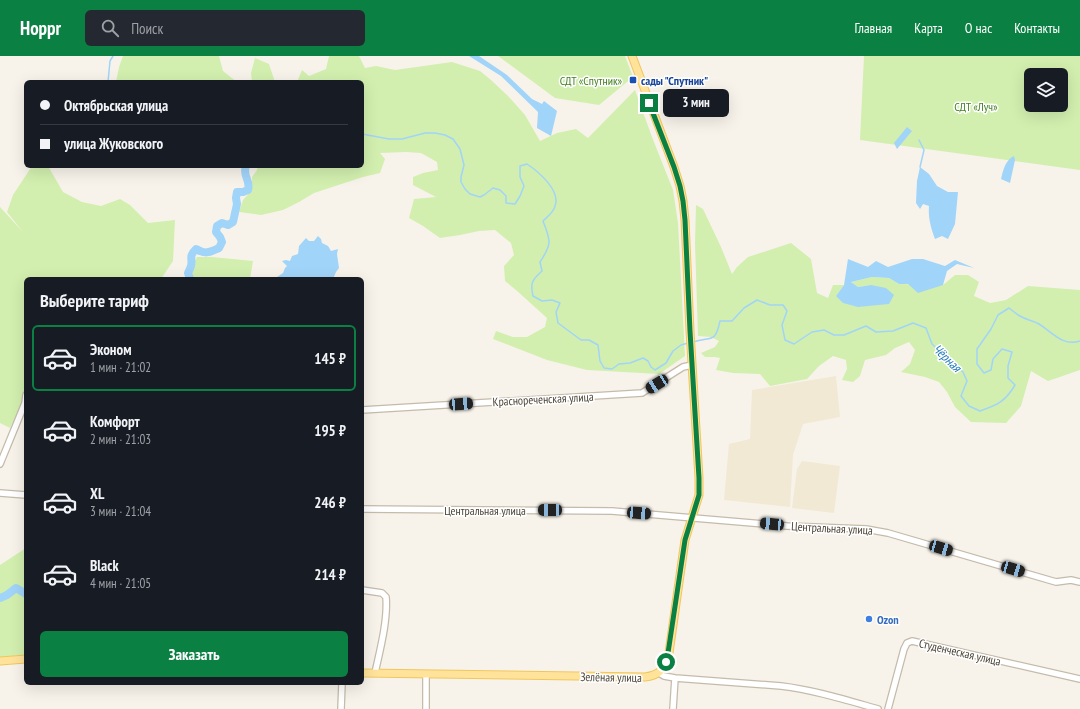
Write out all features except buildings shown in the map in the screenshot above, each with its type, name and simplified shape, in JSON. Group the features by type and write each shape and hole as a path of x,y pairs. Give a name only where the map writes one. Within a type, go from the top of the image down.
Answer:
{"main road":[{"path":"632,56 680,186 685,220 691,356 699,478 699,495 685,540 668,653 666,662 659,673"},
{"path":"0,661 24,659"},
{"name":"Зелёная улица","path":"364,673 645,677 653,676 659,673"}],"street":[{"name":"Краснореченская улица","path":"364,410 642,393 683,367 692,365"},
{"path":"0,464 24,405"},
{"path":"0,493 24,495"},
{"name":"Центральная улица","path":"364,509 612,511 787,526 866,529 878,531 1056,582 1071,580 1080,582"},
{"path":"364,590 382,593 386,597 382,640 375,673"},
{"name":"Студенческая улица","path":"888,709 904,649 907,643 912,641 1080,680"},
{"name":"Зелёная улица","path":"659,673 664,676 675,678 781,686 812,690 878,709"},
{"path":"426,674 426,709"},
{"path":"674,709 675,678"},
{"path":"341,709 342,685"}],"shaded area":[{"path":"836,376 840,417 803,424 793,455 790,507 724,500 729,444 750,439 752,390"},
{"path":"802,461 840,466 834,513 792,508 797,469"}],"green space":[{"path":"123,56 219,56 223,71 234,80 116,80"},
{"path":"329,56 359,56 365,68 376,66 395,70 452,62 480,71 509,97 525,115 540,141 557,133 576,129 588,138 635,90 673,190 678,223 685,356 659,374 587,370 547,360 493,339 496,331 513,337 527,337 545,327 547,318 505,281 504,266 514,255 511,243 495,230 479,231 440,238 409,218 414,199 436,197 413,185 413,177 438,170 437,162 421,153 380,153 385,159 380,173 314,193 283,210 261,215 239,212 243,200 252,190 252,177 258,168 364,168 364,80 298,80 302,70 309,76 326,69"},
{"name":"СДТ «Спутник»","path":"498,56 625,56 633,77 599,105 555,98"},
{"name":"СДТ «Луч»","path":"864,56 1080,56 1080,170 860,140"},
{"path":"255,58 269,64 274,80 252,80 251,73"},
{"path":"31,168 49,168 63,192 82,202 101,206 120,199 130,205 148,223 175,220 173,261 162,277 24,277 24,399 10,428 0,423 0,207 23,232 7,212 13,195"},
{"path":"696,205 703,209 732,274 748,257 791,243 811,259 817,293 828,298 833,285 844,285 836,296 871,285 858,287 851,282 872,277 889,278 899,284 943,285 955,275 968,275 979,282 974,296 990,303 1006,300 1028,286 1080,290 1080,370 1048,381 1031,371 1021,406 1006,423 971,422 955,407 947,392 939,382 925,377 901,372 910,364 915,350 909,342 895,348 886,355 865,360 860,376 853,382 842,380 847,369 846,360 833,356 819,366 807,379 770,386 760,374 733,373 716,370 720,358 705,357 701,353 715,347 719,341 711,337 698,336 695,243"},
{"path":"197,257 253,261 250,277 187,277"},
{"path":"24,549 24,655 0,658 0,565"}],"water":[{"path":"469,56 479,56 507,75 532,99 542,104 544,101 557,111 551,136 537,128 538,112 501,76"},
{"path":"907,127 912,131 897,149 894,143"},
{"path":"1014,156 1015,160 1010,183 1001,179 1006,163"},
{"path":"920,167 929,174 937,186 948,192 958,192 955,224 948,239 942,236 935,239 930,223 929,206 923,204 920,209 916,203 917,181"},
{"path":"318,236 322,243 328,246 331,251 338,249 337,254 339,268 334,277 277,277 283,273 287,266 282,261 290,261 292,256 298,254 299,246 306,238 309,241 314,241"},
{"path":"848,259 868,267 876,261 888,267 912,259 923,259 945,266 955,260 974,268 957,264 947,271 943,285 918,293 908,284 899,284 889,278 872,277 851,282 858,287 871,285 886,288 894,295 889,304 858,307 843,303 836,296 844,285"}],"waterway":[{"name":"Чёрная","path":"108,80 110,61 113,56"},
{"name":"Чёрная","path":"364,134 389,139 402,139 425,133 435,133 445,135 453,139 460,149 464,165 461,182 470,194 480,197 493,188 500,190 506,196 506,203 515,204 524,186 520,177 520,166 527,164 543,177 552,188 556,200 553,210 543,221 548,233 549,242 547,251 540,262 542,271 536,277 532,285 533,296 542,301 552,300 560,303 556,312 558,323 581,340 589,340 598,345 600,361 604,368 612,369 619,364 630,363 643,358 648,361 651,367 655,370 666,363 673,351 681,345 688,343"},
{"path":"919,140 924,150 920,167"},
{"path":"189,277 188,273 191,266 191,256 196,249 203,252 208,252 219,248 222,242 216,232 217,226 222,223 228,225 233,222 237,204 237,192 248,190 249,187 245,173 245,168"},
{"name":"Чёрная","path":"693,342 712,338 716,333 720,321 732,321 744,308 757,300 770,305 783,305 787,311 782,325 785,340 794,344 812,332 824,330 834,335 844,335 866,326 876,332 893,331 913,323 926,328 932,344 963,372 967,381 961,396 969,406 980,411 1000,402 1008,395 1015,385 1008,378 1008,366 1012,352 1002,349 993,359 991,370 984,373 977,364 977,349 991,329 998,315 1009,308 1020,316 1039,324 1058,338 1068,342 1080,341"},
{"path":"0,598 16,588 24,593"}],"place":[{"name":"сады \"Спутник\"","path":"633,80"},
{"name":"Ozon","path":"869,619"}],"route":[{"path":"649,103 674,167 683,201 699,478 699,495 685,540 666,662"}]}
